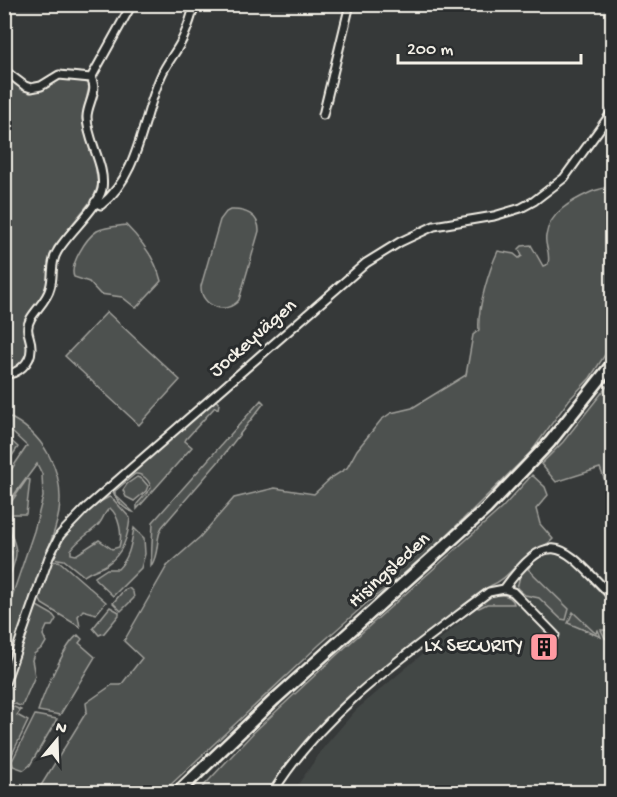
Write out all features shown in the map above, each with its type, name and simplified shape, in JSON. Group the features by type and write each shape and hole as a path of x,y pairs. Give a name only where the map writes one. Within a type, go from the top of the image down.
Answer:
{"highway":[{"name":"Hisingsleden","path":"178,792 275,699 497,498 550,442 612,364"}],"street":[{"path":"4,374 13,374 20,370 30,357 28,324 47,297 56,254 100,194 102,181 87,119 94,87 91,78 132,4"},
{"path":"95,202 101,205 115,192 132,162 161,74 183,39 195,4"},
{"path":"323,115 351,4"},
{"path":"4,70 31,88 41,86 59,75 91,78"},
{"name":"Jockeyvägen","path":"4,686 49,557 60,535 86,508 366,262 434,225 494,216 521,208 534,201 564,178 612,112"},
{"path":"504,589 524,564 544,549 554,547 566,552 612,596"},
{"path":"273,792 286,771 319,733 361,691 408,652 489,592 504,589 513,592 555,635"}],"shaded area":[{"path":"4,73 21,86 32,90 60,77 88,83 82,119 95,163 98,185 94,197 54,247 46,294 35,305 25,321 27,356 15,370 4,366"},
{"path":"612,184 612,344 590,378 569,400 531,452 438,546 319,645 163,792 37,792 87,711 86,703 112,685 121,685 142,658 124,641 167,566 200,537 234,498 275,488 314,494 331,478 347,468 357,450 381,420 391,413 412,408 466,375 473,335 479,330 484,290 498,251 514,254 519,258 522,256 519,249 522,246 531,245 543,266 548,264 546,236 556,214 576,199"},
{"path":"230,210 250,214 257,221 259,231 239,300 234,305 221,308 205,299 201,286 220,220"},
{"path":"126,225 147,251 156,266 161,281 136,308 122,297 100,294 89,282 74,277 73,272 76,259 93,234 103,229"},
{"path":"107,312 180,380 139,425 65,356"},
{"path":"612,380 612,493 609,491 600,468 556,482 541,464 563,442"},
{"path":"215,399 219,404 218,409 215,407 185,441 192,447 137,509 137,504 151,488 145,478 135,474 115,491 115,495 133,512 123,506 115,497 113,490"},
{"path":"261,400 264,403 219,461 162,527 156,556 151,566 153,522"},
{"path":"5,415 18,422 40,442 55,468 60,497 59,512 50,546 5,674 5,617 43,497 42,474 37,464 5,507 5,479 27,446 5,428"},
{"path":"5,435 18,447 5,466"},
{"path":"532,475 545,487 548,495 536,509 540,524 553,539 551,541 528,555 501,580 490,586 369,679 315,732 269,792 198,792 254,732 502,508"},
{"path":"137,477 148,486 146,491 134,501 126,497 123,490"},
{"path":"27,479 30,480 26,514 12,514 10,519 16,556 5,590 5,564 9,561 12,552 8,548 5,552 5,511"},
{"path":"109,497 112,498 130,518 128,532 121,550 112,561 84,576 64,560 52,558 76,523","holes":["110,508 120,531 119,547 112,549 99,540 76,555 71,554 74,546 99,524 108,510"]},
{"path":"134,528 144,538 145,554 141,568 113,596 95,577 107,569 118,569 122,564 129,550"},
{"path":"563,546 612,592 612,792 293,792 324,747 356,710 482,604 498,597 520,581 527,567"},
{"path":"59,561 106,602 96,614 83,610 78,616 80,627 42,604 39,598 50,562"},
{"path":"533,562 528,569 569,609 566,620 561,619 539,598 525,595 517,588 521,572"},
{"path":"592,580 612,600 612,640 605,638 601,630 607,630 611,603 591,582"},
{"path":"129,588 134,598 121,611 113,603 124,590"},
{"path":"492,595 509,597 514,604 487,604 479,608 475,607"},
{"path":"37,606 56,619 52,626 47,626 43,635 46,642 43,647 34,654 32,660 35,676 20,706 7,701 5,695 34,608"},
{"path":"110,607 119,612 119,615 104,633 99,635 93,628"},
{"path":"573,612 593,631 596,633 598,630 601,637 568,623"},
{"path":"78,635 82,639 79,643 95,657 60,715 38,711 61,658"},
{"path":"5,703 21,710 17,715 28,721 5,769"},
{"path":"35,715 57,719 30,765 24,770 13,766 12,761"}],"place":[{"name":"LX SECURITY","path":"544,647"}]}
